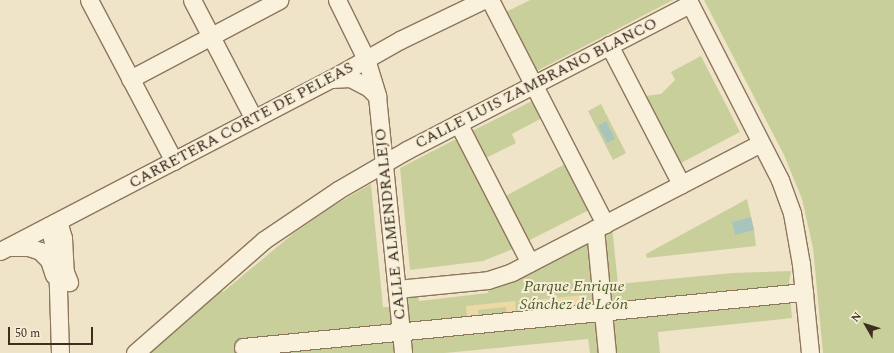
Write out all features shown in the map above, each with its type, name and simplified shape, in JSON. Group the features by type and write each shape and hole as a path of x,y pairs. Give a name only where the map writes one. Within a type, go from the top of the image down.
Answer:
{"street":[{"path":"89,0 174,161"},
{"path":"192,0 254,119"},
{"path":"130,79 279,0"},
{"path":"337,0 369,57"},
{"name":"CARRETERA CORTE DE PELEAS","path":"3,249 331,79 400,40 483,0"},
{"path":"490,0 534,84 600,226 603,311 607,353"},
{"path":"689,2 780,180 792,213 804,292 810,353"},
{"name":"CALLE LUIS ZAMBRANO BLANCO","path":"135,353 264,240 311,207 384,163 689,2"},
{"name":"CALLE ALMENDRALEJO","path":"377,96 378,78 382,62 400,40"},
{"path":"609,45 681,184"},
{"name":"CALLE ALMENDRALEJO","path":"369,57 378,78"},
{"name":"CALLE ALMENDRALEJO","path":"369,57 377,96 403,353"},
{"path":"331,79 350,78 368,86 377,96"},
{"path":"458,123 530,263"},
{"path":"397,289 488,280 512,272 761,143"},
{"path":"60,353 63,282 70,236 75,221 87,205"},
{"path":"52,224 49,226 63,282 72,353"},
{"path":"3,249 24,246 40,251 49,260 63,282"},
{"path":"244,347 804,292"}],"green space":[{"path":"530,0 673,0 537,71 506,12"},
{"path":"704,0 894,0 894,353 823,353 813,248 802,199 784,155"},
{"path":"701,56 740,132 679,164 645,96 661,94 675,80 671,72"},
{"path":"532,101 542,118 512,134 516,143 486,158 472,131"},
{"path":"601,104 626,153 613,160 588,111"},
{"path":"456,139 513,249 483,261 410,270 400,168"},
{"path":"565,164 589,210 528,241 504,197"},
{"path":"371,184 383,307 393,307 397,353 143,353 218,287 223,292 294,233 333,206"},
{"path":"747,199 756,246 647,258 646,254"},
{"name":"Parque Enrique Sánchez de León","path":"612,226 618,284 732,273 791,271 789,283 792,318 658,332 660,353 590,353 588,339 445,353 409,353 405,296 418,293 419,301 488,293 487,285"}],"sand":[{"path":"584,295 587,323 537,328 534,300","holes":["573,302 574,315 549,317 548,304"]},
{"path":"515,301 518,330 469,335 466,306","holes":["506,307 507,321 479,324 478,310"]}],"water":[{"path":"606,121 615,139 607,143 598,126"},
{"path":"751,217 754,230 735,235 732,222"}]}
